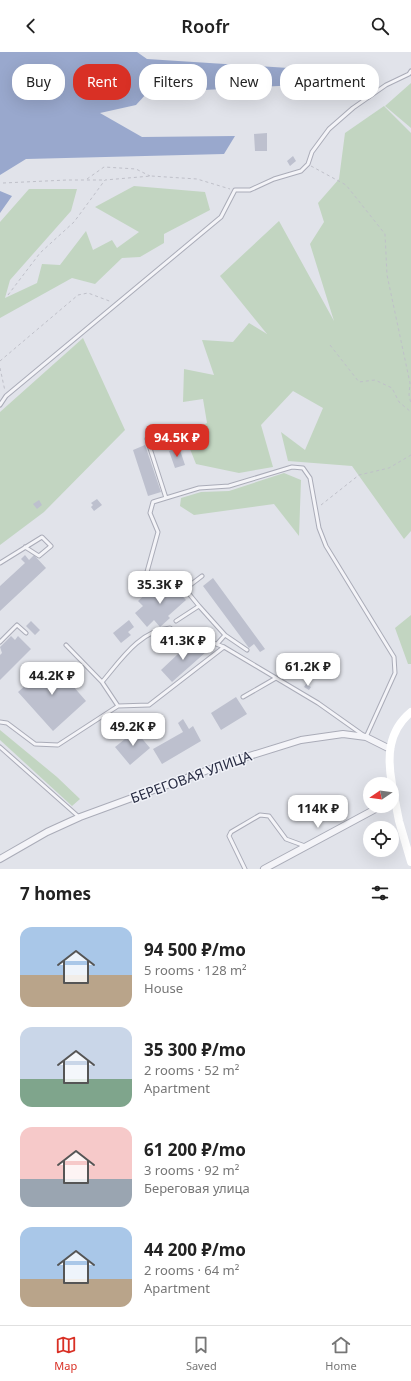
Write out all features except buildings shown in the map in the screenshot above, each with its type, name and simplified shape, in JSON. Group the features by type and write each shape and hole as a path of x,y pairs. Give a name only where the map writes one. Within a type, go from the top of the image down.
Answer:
{"main road":[{"path":"391,777 389,767 390,749 395,731 411,712"},
{"path":"396,813 411,862"}],"street":[{"name":"БЕРЕГОВАЯ УЛИЦА","path":"0,859 47,832 80,817 230,762 301,740 343,734 366,737 390,749"},
{"path":"264,869 368,813"}],"lane":[{"path":"0,405 6,396 221,217 235,190 250,190 274,178 301,171 308,164 312,152 329,129 353,108 386,85 409,74 411,71"},
{"path":"147,439 166,498"},
{"path":"102,682 132,646 158,629 170,628 184,640 195,636 224,647 318,703 366,737 395,673 394,657 326,546 320,528 310,478 303,468 292,467 230,486 199,488 153,502 150,513 158,532 142,590"},
{"path":"0,563 25,547 42,537 51,546 39,556 25,547"},
{"path":"202,576 185,589 225,635 247,650"},
{"path":"176,621 199,606"},
{"path":"0,642 17,625 26,633"},
{"path":"217,644 225,635"},
{"path":"66,645 102,682 118,706"},
{"path":"0,722 7,723 35,744 58,746 118,706 149,705 224,647"},
{"path":"243,697 276,678"},
{"path":"0,746 80,817"},
{"path":"245,869 230,836 231,832 260,815 269,816 286,839 305,846"}],"path":[{"path":"308,164 346,185 385,234 387,275 410,383 409,395 411,404"},
{"path":"86,180 104,166 136,169 151,176"},
{"path":"3,183 105,180 151,176 197,179 235,190"},
{"path":"8,295 40,253 74,222 105,180"},
{"path":"0,361 78,295 88,293 116,304"},
{"path":"330,345 359,382 374,380 392,388 399,402 411,412"},
{"path":"0,368 6,396"},
{"path":"317,508 359,475 389,468 411,455"}],"green space":[{"path":"411,83 411,128 385,106"},
{"path":"384,106 411,133 411,531 404,539 352,466 288,461 281,432 305,450 323,408 293,391 261,425 273,467 239,473 196,464 184,434 207,423 203,399 183,402 184,369 214,375 202,340 233,342 249,323 267,334 220,276 279,221 334,321 310,244 324,222 318,203 339,179 345,133"},
{"path":"134,186 205,192 210,210 164,234 164,243 140,257 122,258 95,284 72,278 0,318 0,222 29,189 77,189 71,211 10,280 5,298 37,283 42,264 60,265 86,231 93,250 112,240 117,248 139,232 95,207"},
{"path":"83,338 125,430 44,512 0,545 0,412"},
{"path":"284,473 301,480 299,536 274,504 194,515 180,506 181,498 201,492 229,491"},
{"path":"411,615 411,664 408,664 395,628"},
{"path":"0,730 57,777 80,799 72,806 0,740"}],"water":[{"path":"0,52 137,52 147,59 225,64 215,64 215,89 207,90 207,64 139,64 139,100 141,100 136,105 100,113 142,137 235,136 224,154 26,159 0,175"},
{"path":"272,67 280,68 280,86 272,86"},
{"path":"0,191 12,196 0,213"}]}
